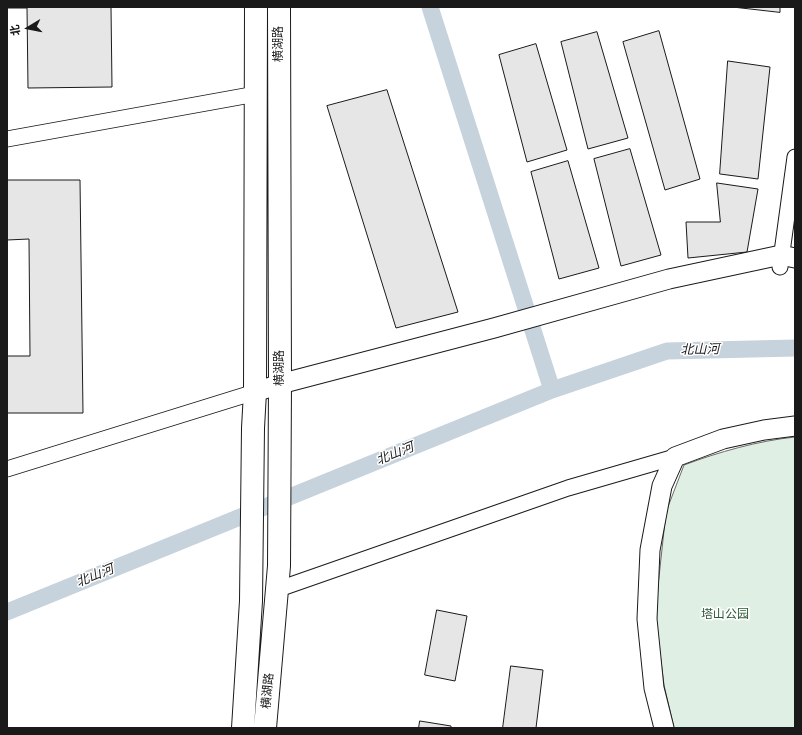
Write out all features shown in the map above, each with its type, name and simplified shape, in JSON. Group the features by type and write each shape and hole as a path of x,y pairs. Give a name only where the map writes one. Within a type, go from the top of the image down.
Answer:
{"highway":[{"name":"横湖路","path":"243,728 251,601 253,428 255,392 256,7"},
{"name":"横湖路","path":"265,728 279,566 279,7"}],"street":[{"path":"7,139 256,94"},
{"path":"7,468 280,384 494,328 564,308 669,280 785,260 795,157"},
{"path":"276,590 568,488 675,457 723,439 764,430 795,426"},
{"path":"664,728 654,688 648,612 650,550 662,486 675,457"}],"green space":[{"name":"塔山公园","path":"795,437 795,728 674,728 664,685 655,614 666,512 684,465 738,448 767,441"}],"building":[{"path":"7,7 111,7 112,87 28,88 27,8"},
{"path":"733,7 780,7 780,12"},
{"path":"659,31 700,179 665,190 623,42"},
{"path":"597,32 628,138 588,149 561,42"},
{"path":"536,44 567,150 527,162 499,55"},
{"path":"728,61 770,67 758,179 720,174"},
{"path":"387,90 458,312 396,328 327,106"},
{"path":"630,149 661,255 621,266 594,159"},
{"path":"568,161 599,268 559,279 531,172"},
{"path":"7,180 80,180 83,413 7,413 7,356 30,356 29,239 7,240"},
{"path":"717,183 758,189 747,252 688,258 686,222 720,222"},
{"path":"437,610 467,616 455,681 425,675"},
{"path":"511,666 543,670 536,728 503,728"},
{"path":"420,721 451,726 451,728 419,728"}],"waterway":[{"path":"430,7 552,390"},
{"name":"北山河","path":"7,612 552,390 667,351 795,348"}]}
